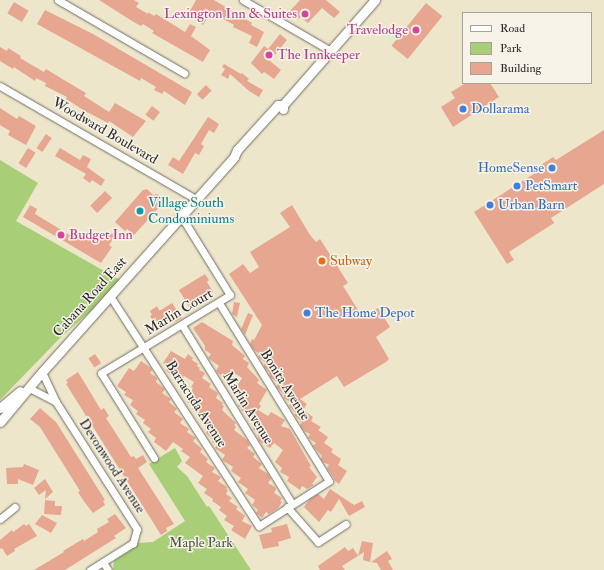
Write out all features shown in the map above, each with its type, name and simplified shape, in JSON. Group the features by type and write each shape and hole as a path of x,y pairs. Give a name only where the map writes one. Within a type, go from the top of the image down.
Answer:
{"main road":[{"name":"Cabana Road East","path":"0,422 42,372 196,199 234,157 242,154 282,110 283,105 375,0"},
{"path":"0,408 42,372"}],"street":[{"path":"58,0 184,73"},
{"path":"244,0 331,51"},
{"name":"Woodward Boulevard","path":"0,86 196,199"},
{"name":"Marlin Court","path":"154,458 101,373 230,295 181,216"},
{"name":"Barracuda Avenue","path":"110,296 259,526 290,506"},
{"name":"Bonita Avenue","path":"219,303 329,481 290,506"},
{"name":"Marlin Avenue","path":"182,325 290,506 318,542 346,524"},
{"name":"Devonwood Avenue","path":"42,372 56,402 137,529 133,543 90,570"},
{"path":"29,388 56,402"},
{"path":"0,519 15,507"},
{"path":"103,562 108,570"}],"green space":[{"path":"0,160 38,183 16,221 120,280 92,310 61,337 0,400"},
{"name":"Maple Park","path":"175,448 182,461 177,467 187,476 207,507 209,506 251,570 113,570 114,561 138,543 153,542 185,521 149,464"}],"building":[{"path":"99,0 134,0 139,3 136,7 148,14 148,12 154,16 156,14 185,32 190,24 196,27 191,36 210,50 203,62 152,33 154,31 143,24 141,26"},
{"path":"196,0 214,0 264,32 257,47 249,43 252,36 233,27 234,25 211,12 203,25 197,21 200,16 190,11"},
{"name":"Lexington Inn & Suites","path":"300,0 326,0 340,12 334,18 322,8 308,23 300,17 299,19 290,11"},
{"path":"14,2 29,11 22,22 7,13"},
{"name":"Travelodge","path":"426,3 442,16 408,59 391,46"},
{"path":"45,10 93,34 192,92 185,105 164,91 162,94 154,90 156,87 141,78 140,81 37,24"},
{"name":"The Innkeeper","path":"280,34 287,40 270,61 281,70 274,79 264,72 262,74 251,63 264,46 268,49"},
{"path":"0,47 7,51 8,48 21,56 20,58 44,72 46,69 86,93 84,96 109,112 115,103 146,121 133,137 109,121 108,123 85,111 66,99 67,97 45,86 46,83 36,78 35,81 14,67 13,69 0,61"},
{"path":"224,64 241,74 242,73 249,79 247,81 263,90 259,97 249,91 230,74 228,79 221,75 225,69 222,67"},
{"path":"464,84 491,84 499,97 453,127 441,107 455,98 451,92"},
{"path":"206,85 212,91 202,100 197,94"},
{"path":"152,106 160,112 153,121 145,115"},
{"path":"0,108 17,119 19,116 36,126 26,145 8,135 10,131 0,125"},
{"path":"208,117 219,124 214,133 209,130 201,144 204,146 199,155 195,153 183,174 168,165 173,157 179,161"},
{"path":"604,130 604,184 551,218 554,223 509,252 514,260 507,264 474,212 540,170 538,167 553,157 556,160"},
{"path":"46,134 52,138 42,152 36,148"},
{"path":"28,148 36,153 26,168 18,163"},
{"path":"60,148 80,160 83,155 91,159 87,167 105,180 101,186 92,180 90,183 83,178 86,174 55,156"},
{"name":"Village South Condominiums","path":"147,189 153,195 157,194 165,201 134,235 127,229 125,231 115,222 143,190"},
{"path":"105,191 112,198 97,213 90,206"},
{"name":"Budget Inn","path":"30,205 37,209 35,214 78,240 82,234 98,244 106,230 115,236 109,245 112,247 101,263 23,217"},
{"name":"The Home Depot","path":"292,205 310,235 316,242 320,239 348,283 343,286 363,318 378,308 390,327 376,337 389,359 386,362 344,387 337,376 300,399 307,404 303,410 313,417 311,421 321,427 318,430 328,437 324,443 333,449 331,452 341,459 338,465 347,471 339,484 334,480 327,468 329,465 323,462 321,459 322,456 313,446 316,443 308,438 310,434 304,431 300,425 302,422 294,415 296,413 289,406 291,403 284,398 284,394 276,387 279,383 270,377 269,372 264,367 265,362 258,357 260,354 254,350 250,344 252,339 254,340 262,325 229,274 243,264 250,273 259,267 250,252 290,227 280,213"},
{"path":"205,274 209,280 207,282 213,292 190,308 179,290"},
{"path":"234,302 240,303 237,317 232,314"},
{"path":"172,303 182,318 175,322 174,320 161,328 156,320 154,322 150,316 152,315 150,311 157,306 159,310 161,310"},
{"path":"248,313 253,315 245,335 241,329"},
{"path":"202,322 233,341 232,345 245,356 243,359 249,363 247,367 259,380 257,383 267,390 259,404 261,406 258,410 268,416 271,412 285,420 281,426 290,429 311,466 309,467 317,477 312,484 314,485 307,489 302,486 300,490 287,481 289,477 280,472 282,468 275,462 283,450 274,443 270,448 259,441 257,432 253,429 254,423 248,419 248,414 241,410 242,408 238,406 241,401 236,398 237,395 233,392 242,378 233,372 227,381 216,371 219,366 208,358 211,354 205,350 205,346 193,328"},
{"path":"171,351 185,359 188,354 193,358 192,360 198,364 197,366 200,368 199,370 205,373 202,378 211,384 209,387 218,393 216,398 223,403 222,405 224,406 222,410 236,423 234,425 236,427 234,430 247,440 250,445 247,448 255,454 253,457 262,464 259,468 268,474 271,479 268,483 275,487 276,489 274,493 282,498 280,501 282,502 278,508 269,514 266,512 262,518 256,513 258,510 252,505 255,500 245,493 248,489 238,482 241,478 231,471 233,467 222,460 225,455 215,448 217,445 212,442 213,440 206,433 207,430 205,425 200,421 203,417 192,409 194,406 187,402 187,398 193,388 191,387 194,382 184,376 179,383 166,370 168,367 163,363"},
{"path":"95,354 101,363 95,368 88,358"},
{"path":"141,361 151,368 152,370 150,373 157,378 156,382 165,389 162,393 171,399 169,402 177,409 174,412 183,419 180,423 189,429 187,432 196,438 193,441 202,449 200,452 208,459 206,462 215,468 212,472 221,477 218,481 227,487 226,489 228,490 226,494 232,498 229,501 238,507 236,509 245,516 242,521 252,526 245,539 231,530 234,526 224,520 227,516 219,510 221,507 204,493 207,489 198,483 203,476 185,463 190,457 181,451 183,449 173,442 166,451 154,442 156,438 148,432 151,429 143,423 145,420 136,414 138,411 130,405 133,400 124,395 126,392 117,386 129,368 134,371"},
{"path":"78,372 101,410 104,408 109,416 106,418 131,457 134,456 136,459 143,455 147,462 138,468 174,524 166,528 167,531 161,535 66,384 68,383 66,380"},
{"path":"40,408 56,422 105,500 103,501 105,505 93,513 78,492 80,491 40,427 30,419"},
{"path":"24,464 39,470 33,485 18,479 18,484 7,484 6,468 23,467"},
{"path":"45,479 53,492 45,499 46,490 39,495 34,488"},
{"path":"330,489 354,505 362,501 365,507 349,516 339,499 331,512 328,510 319,522 304,507 310,499 318,494 324,499"},
{"path":"45,500 55,501 55,506 62,506 61,515 44,514"},
{"path":"115,514 126,528 114,536 116,538 65,570 34,570 83,539 84,541 98,532 97,529 109,522 107,519"},
{"path":"42,515 57,523 51,533 35,524"},
{"path":"24,524 26,526 29,524 37,536 14,549 15,551 7,556 2,548 0,549 0,540 12,530 13,532"},
{"path":"287,524 291,538 278,542 279,546 263,549 259,535 272,532 271,528"},
{"path":"362,541 373,543 370,562 363,560 364,552 358,556"},
{"path":"345,547 348,551 353,548 358,556 342,566 345,570 320,570 318,566"},
{"path":"387,551 392,559 388,561 393,570 381,570 377,563 371,562"}],"place":[{"name":"Lexington Inn & Suites","path":"305,14"},
{"name":"Travelodge","path":"416,30"},
{"name":"The Innkeeper","path":"269,55"},
{"name":"Dollarama","path":"463,109"},
{"name":"HomeSense","path":"552,168"},
{"name":"PetSmart","path":"517,186"},
{"name":"Urban Barn","path":"490,205"},
{"name":"Village South Condominiums","path":"140,211"},
{"name":"Budget Inn","path":"61,235"},
{"name":"Subway","path":"322,261"},
{"name":"The Home Depot","path":"307,313"}]}
